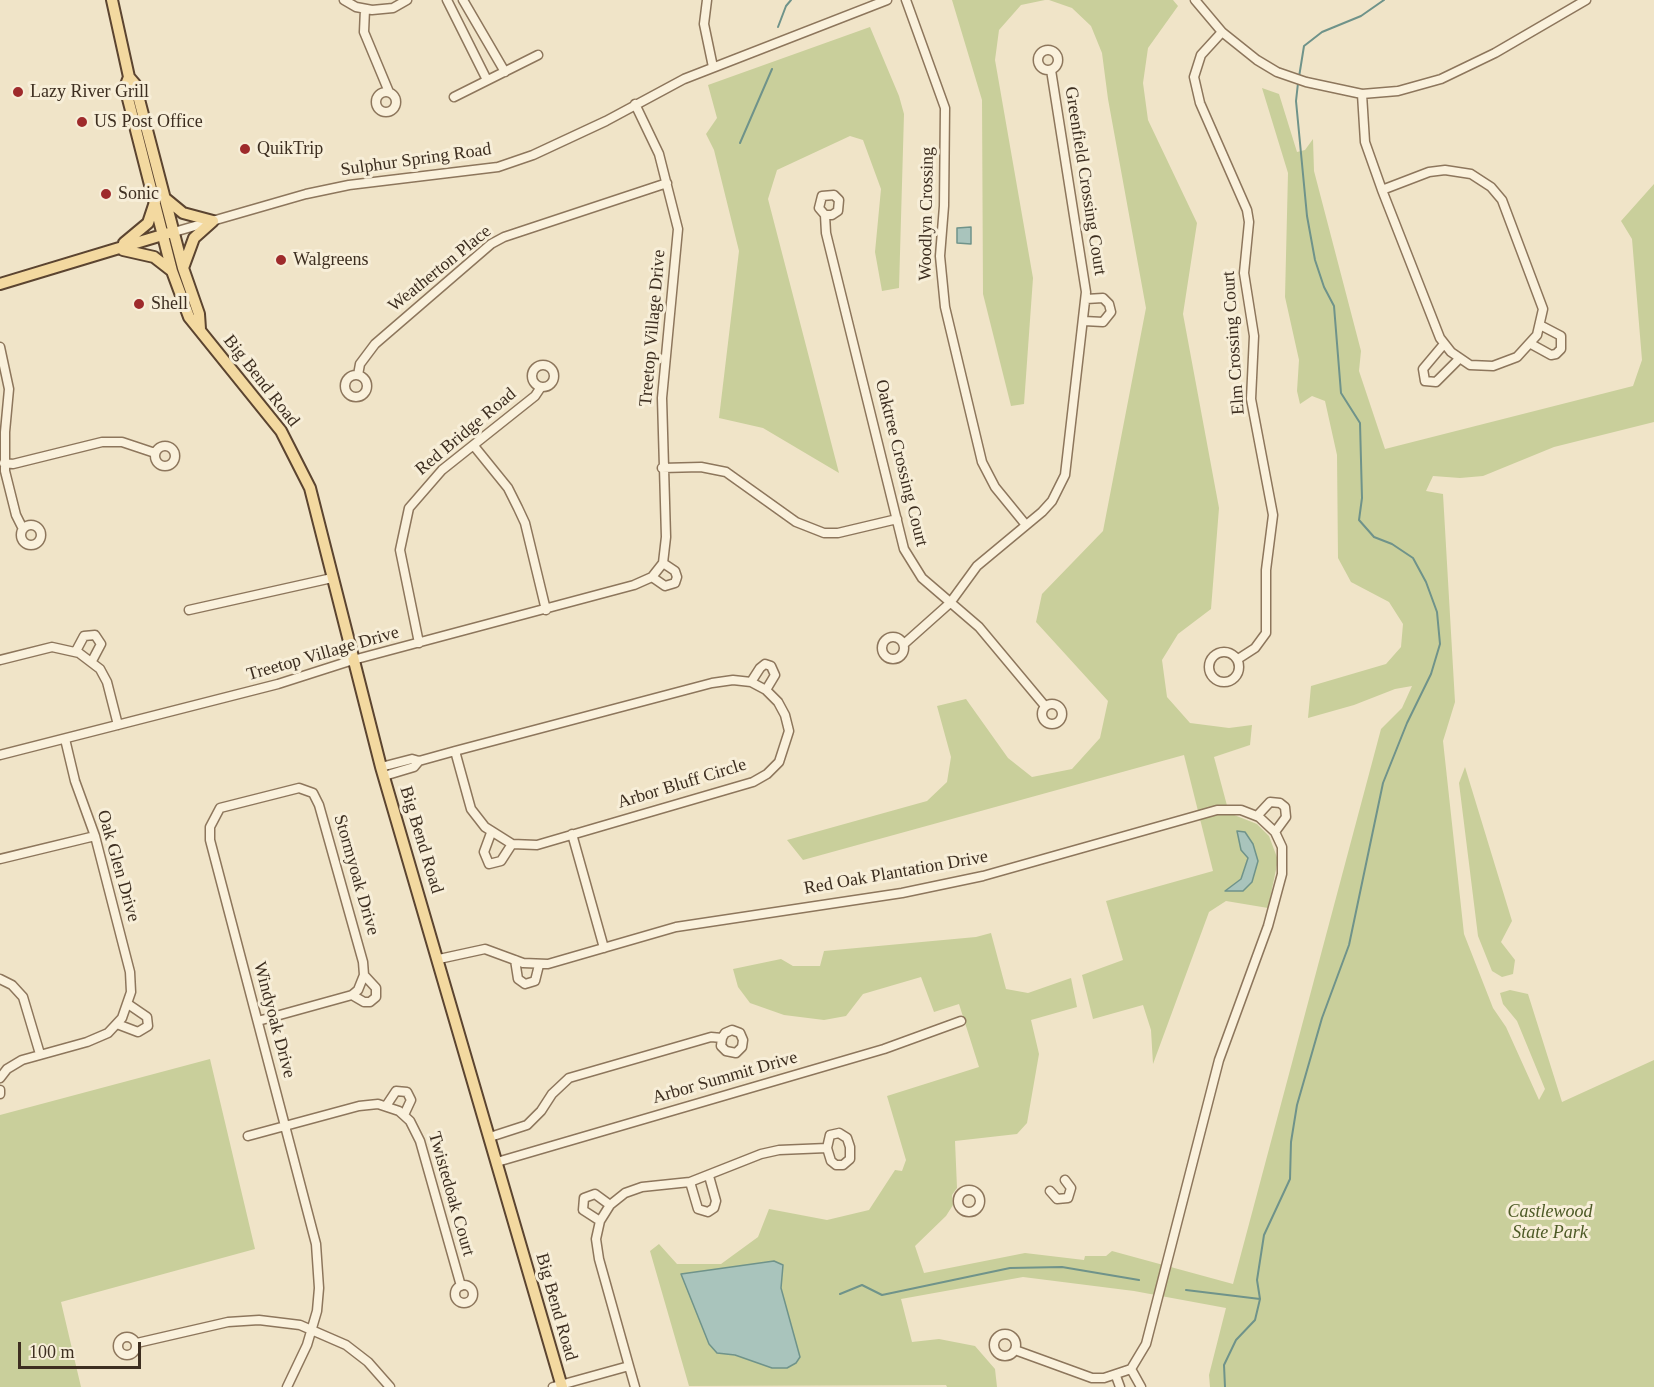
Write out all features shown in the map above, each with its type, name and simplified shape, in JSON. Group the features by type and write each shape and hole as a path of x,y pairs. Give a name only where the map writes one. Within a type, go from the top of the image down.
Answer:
{"main road":[{"name":"Big Bend Road","path":"112,0 129,77 135,84 160,200 189,317 276,423 298,461 310,488 382,772 439,958 559,1386"},
{"path":"114,249 139,233 147,224 160,200 183,213 213,221"},
{"path":"114,249 133,250 178,269 194,238 213,221"},
{"name":"Sulphur Spring Road","path":"0,284 168,234"}],"street":[{"path":"344,0 365,9 393,8 407,0"},
{"path":"447,0 487,80"},
{"path":"463,0 505,72"},
{"path":"707,0 704,24 713,68"},
{"name":"Sulphur Spring Road","path":"168,234 306,194 349,185 498,167 573,136 661,90 887,0"},
{"name":"Woodlyn Crossing","path":"906,0 945,108 944,206 940,256 945,307 982,462 994,487 1026,525"},
{"path":"1195,0 1222,32 1257,60 1277,72 1319,86 1362,94 1398,92 1441,79 1495,53 1586,0"},
{"path":"365,9 364,32 389,92"},
{"name":"Elm Crossing Court","path":"1222,32 1201,55 1194,77 1200,103 1247,210 1249,222 1244,273 1254,336 1251,399 1273,515 1266,570 1266,633 1254,648 1238,659"},
{"path":"454,97 538,55"},
{"name":"Greenfield Crossing Court","path":"904,644 950,603 977,566 1052,501 1065,475 1086,298 1051,70"},
{"path":"1362,94 1363,134 1382,190 1444,344 1459,359 1470,364 1493,366 1517,357 1531,344 1540,325 1543,309 1502,200 1491,187 1471,174 1444,170 1429,172 1382,190"},
{"name":"Treetop Village Drive","path":"0,755 278,684 353,660 634,585 652,577 665,586 675,583 677,577 675,571 663,563 667,525 662,468 663,361 678,237 659,154 635,104"},
{"name":"Weatherton Place","path":"358,375 360,364 375,344 490,244 504,237 667,183"},
{"name":"Oaktree Crossing Court","path":"825,215 826,233 904,549 913,567 979,627 1045,706"},
{"name":"Greenfield Crossing Court","path":"1084,321 1102,322 1111,312 1109,304 1102,298 1086,298"},
{"path":"1531,344 1551,355 1561,349 1561,336 1540,325"},
{"path":"1444,344 1423,369 1425,381 1430,384 1436,382 1459,359"},
{"path":"0,347 9,389 4,463 16,515 23,529"},
{"name":"Red Bridge Road","path":"419,644 401,564 400,550 409,508 428,483 536,396 541,387"},
{"path":"4,463 14,464 111,441 155,453"},
{"path":"474,446 508,488 519,508 525,523 546,610"},
{"path":"662,468 701,467 726,472 796,522 824,533 838,533 897,519"},
{"path":"652,577 663,563"},
{"path":"189,610 332,578"},
{"path":"76,651 84,636 95,635 101,644 92,661"},
{"path":"0,660 52,647 76,651 92,661 107,682 118,725"},
{"path":"751,682 762,666 771,666 775,675 766,690"},
{"name":"Arbor Bluff Circle","path":"382,772 412,759 419,761 455,751 722,681 751,682 766,690 778,702 785,715 789,731 779,762 767,774 739,786 537,845 512,844 491,833 471,809 455,751"},
{"name":"Oak Glen Drive","path":"0,1078 14,1064 100,1037 117,1024 128,1004 131,992 130,972 95,836 75,781 65,739"},
{"name":"Windyoak Drive","path":"287,1387 313,1329 320,1288 316,1244 210,840 210,827 220,808 293,788 306,789"},
{"name":"Stormyoak Drive","path":"258,1021 352,995 368,1002 376,997 376,988 364,975 363,962 319,805 313,793 306,789"},
{"path":"1015,1350 1092,1378 1116,1376 1131,1369 1146,1344 1219,1060 1268,926 1278,891 1284,861 1275,832 1286,818 1285,807 1280,803 1270,802 1257,816"},
{"name":"Red Oak Plantation Drive","path":"439,958 485,949 515,960 538,965 676,927 902,893 982,876 1217,810 1240,810 1257,816 1275,832"},
{"path":"491,833 484,852 489,864 501,861 512,844"},
{"path":"572,834 604,948"},
{"path":"0,859 95,836"},
{"path":"515,960 518,979 525,984 536,981 538,965"},
{"path":"352,995 358,990 364,975"},
{"path":"0,979 12,985 23,997 40,1054"},
{"path":"117,1024 138,1032 148,1026 147,1017 128,1004"},
{"name":"Arbor Summit Drive","path":"497,1162 884,1049 961,1021"},
{"path":"490,1137 527,1125 541,1111 552,1094 569,1078 711,1037 722,1038"},
{"name":"Twistedoak Court","path":"386,1106 396,1091 407,1092 411,1100 404,1115 416,1131 424,1150 461,1286"},
{"path":"248,1136 359,1106 386,1106 404,1115"},
{"path":"635,1387 598,1259 596,1239 600,1221 610,1204 625,1193 642,1187 690,1182 779,1150 827,1148"},
{"path":"690,1182 698,1209 708,1212 714,1208 716,1201 709,1176"},
{"path":"1050,1191 1057,1199 1068,1198 1071,1188 1065,1180"},
{"path":"600,1221 583,1210 584,1198 595,1194 610,1204"},
{"path":"136,1343 244,1320 300,1325 313,1329 355,1352 390,1387"},
{"path":"559,1386 629,1366"},
{"path":"1131,1369 1141,1387"},
{"path":"1116,1376 1120,1387"}],"green space":[{"path":"952,0 1045,0 1021,5 999,30 995,60 1033,278 1024,404 1011,406 983,294 982,100"},
{"path":"1049,0 1173,0 1178,6 1148,48 1143,83 1148,120 1197,223 1183,314 1219,508 1211,609 1178,634 1162,660 1167,697 1190,723 1229,728 1252,725 1250,745 1214,757 1229,813 1257,824 1269,836 1278,860 1268,908 1226,901 1209,912 1153,1064 1151,1030 1143,1005 1093,1019 1082,975 1123,960 1106,901 1213,871 1184,755 803,860 787,840 927,801 947,782 951,757 937,706 966,699 1008,758 1032,777 1072,769 1100,738 1108,701 1036,622 1042,594 1103,531 1146,308 1108,99 1102,53 1091,26 1072,8"},
{"path":"870,27 899,96 904,114 899,288 882,291 875,252 881,189 863,140 850,136 777,170 768,199 839,473 763,428 719,418 739,251 714,150 706,134 717,118 708,85"},
{"name":"Castlewood State Park","path":"1262,88 1279,94 1297,152 1305,150 1313,139 1314,171 1361,351 1359,371 1385,449 1633,386 1642,360 1632,239 1621,221 1654,184 1654,422 1554,447 1483,476 1460,478 1433,476 1426,491 1443,494 1455,702 1443,741 1464,934 1493,1008 1506,1027 1539,1100 1545,1089 1517,1021 1503,1004 1500,993 1510,990 1528,994 1562,1102 1654,1060 1654,1387 1210,1387 1209,1375 1226,1308 1134,1291 1023,1277 901,1299 912,1342 939,1339 975,1346 995,1369 997,1387 947,1387 946,1385 689,1386 650,1251 659,1244 677,1264 721,1264 758,1237 769,1209 827,1220 869,1210 895,1170 902,1171 906,1160 887,1096 979,1067 959,1004 934,1012 921,977 863,994 846,1016 824,1020 784,1015 750,1003 738,987 733,969 781,959 793,966 820,966 824,951 976,937 991,933 1006,989 1028,993 1071,978 1077,1007 1031,1020 1039,1054 1027,1123 1017,1134 955,1141 957,1188 952,1195 953,1205 946,1216 915,1246 924,1273 1025,1253 1084,1260 1085,1256 1106,1256 1112,1251 1233,1284 1381,729 1402,708 1412,686 1395,689 1354,705 1308,718 1311,686 1386,664 1401,647 1403,624 1389,602 1351,582 1338,558 1337,455 1325,401 1312,396 1300,404 1297,391 1299,360 1285,297 1288,173"},
{"path":"1465,767 1512,921 1501,942 1515,960 1513,974 1502,977 1492,971 1478,936 1459,783"},
{"path":"210,1059 255,1249 61,1302 81,1387 0,1387 0,1115"}],"water":[{"path":"971,227 971,244 957,243 957,228"},
{"path":"1237,831 1245,832 1253,844 1258,861 1252,882 1243,891 1225,891 1241,879 1248,858 1241,850"},
{"path":"774,1261 783,1265 781,1288 800,1357 796,1363 787,1368 772,1368 735,1355 717,1353 709,1344 681,1274"}],"waterway":[{"path":"778,27 786,6 791,0"},
{"path":"1299,77 1304,46 1322,32 1361,16 1384,0"},
{"path":"740,143 772,69"},
{"path":"1225,1387 1224,1365 1236,1340 1255,1320 1260,1299 1257,1280 1264,1235 1290,1179 1291,1142 1297,1105 1322,1018 1349,945 1383,783 1407,723 1431,674 1440,644 1437,612 1426,582 1413,558 1392,544 1374,537 1359,520 1362,498 1360,423 1341,393 1334,306 1324,287 1315,260 1307,216 1296,101 1298,83"},
{"path":"840,1294 862,1285 882,1295 1010,1268 1062,1267 1139,1280"},
{"path":"1186,1290 1260,1299"}],"place":[{"name":"Lazy River Grill","path":"18,92"},
{"name":"US Post Office","path":"82,122"},
{"name":"QuikTrip","path":"245,149"},
{"name":"Sonic","path":"106,194"},
{"name":"Walgreens","path":"281,260"},
{"name":"Shell","path":"139,304"}]}
